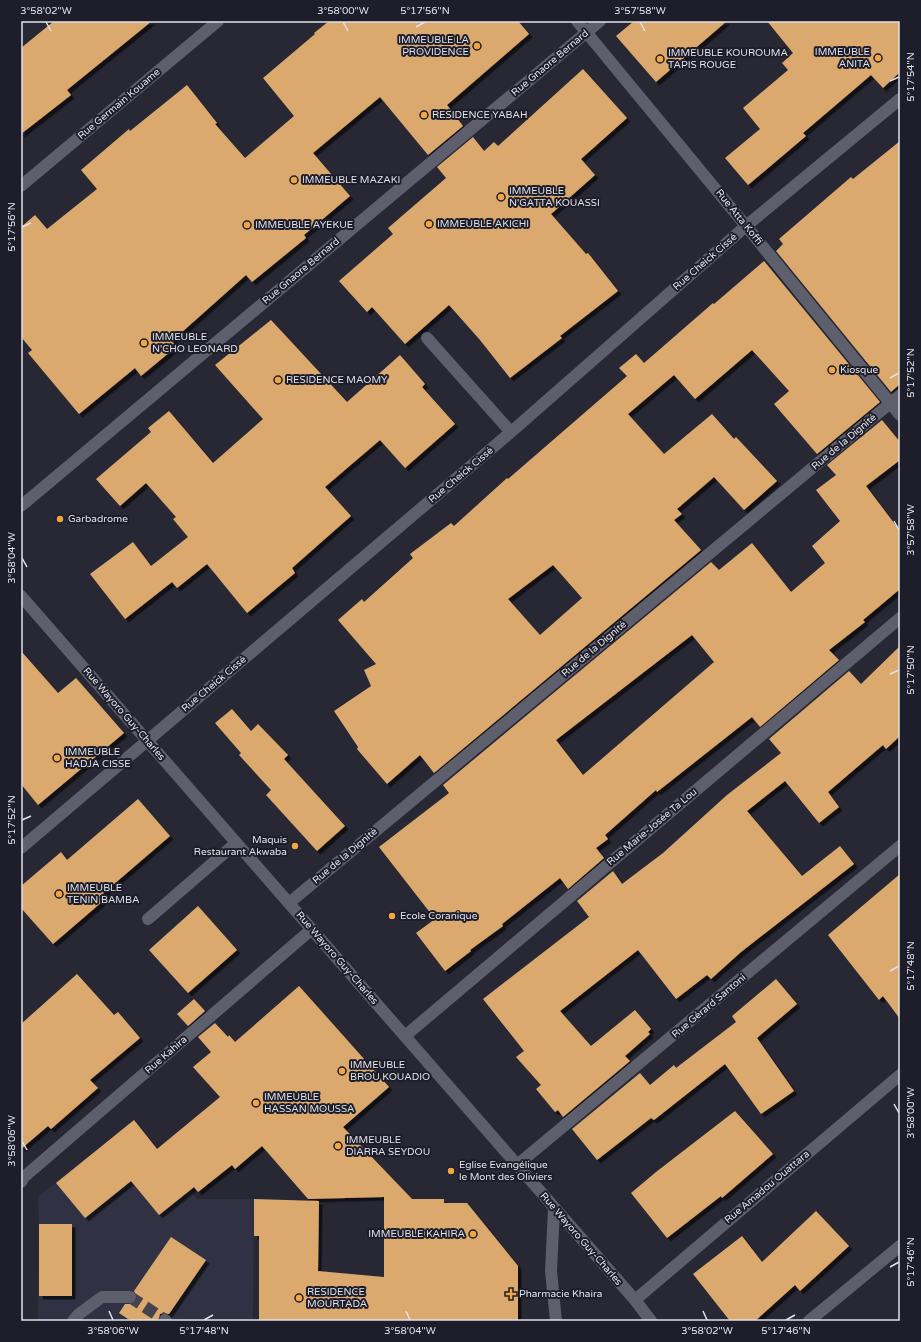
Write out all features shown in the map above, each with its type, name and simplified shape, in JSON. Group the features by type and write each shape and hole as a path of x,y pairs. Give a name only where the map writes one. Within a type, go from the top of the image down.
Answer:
{"street":[{"name":"Rue Germain Kouame","path":"21,186 218,21"},
{"name":"Rue Atta Koffi","path":"577,21 900,415"},
{"name":"Rue Gnaore Bernard","path":"21,506 600,21"},
{"name":"Rue Cheick Cissé","path":"21,848 512,432 746,226 900,99"},
{"path":"427,338 512,432"},
{"name":"Rue de la Dignité","path":"289,903 900,395"},
{"name":"Rue Wayoro Guy-Charles","path":"21,596 554,1209 635,1300 651,1321"},
{"name":"Rue Marie-Josée Ta Lou","path":"404,1036 900,618"},
{"path":"148,918 236,843"},
{"name":"Rue Gérard Santoni","path":"517,1165 900,846"},
{"name":"Rue Kahira","path":"21,1182 24,1177 312,930"},
{"name":"Rue Amadou Ouattara","path":"635,1300 900,1075"},
{"path":"554,1209 551,1271 556,1321"},
{"path":"809,1321 900,1246"},
{"path":"73,1321 79,1314 102,1297 130,1297"}],"shaded area":[{"path":"134,1120 197,1199 254,1199 253,1321 38,1321 38,1197"}],"building":[{"path":"54,21 152,21 67,90 71,95 21,134 21,48"},
{"path":"329,21 518,21 529,34 447,105 463,126 428,155 380,97 313,153 350,196 304,235 306,238 252,282 246,275 172,341 176,347 141,376 135,368 79,414 28,353 32,350 21,337 21,227 35,215 47,229 97,189 81,170 129,129 130,131 187,85 217,123 215,124 245,158 294,116 263,78"},
{"name":"IMMEUBLE KOUROUMA TAPIS ROUGE","path":"634,21 727,21 656,82 616,36"},
{"path":"767,21 900,21 900,72 883,88 871,75 803,133 806,136 748,185 725,158 760,129 743,108 788,70 782,63 793,53"},
{"path":"583,69 627,118 581,159 595,175 551,214 586,254 588,253 618,291 560,336 562,338 510,378 480,340 449,305 405,344 372,307 367,312 339,281 393,234 388,228 446,178 437,167 473,137 484,151 494,142 498,146"},
{"path":"900,141 900,384 891,392 776,251 783,244 779,239 851,177 853,179"},
{"path":"764,261 880,402 817,454 774,404 789,391 752,350 695,399 674,375 628,414 664,454 712,414 734,439 736,437 777,481 744,510 714,477 677,509 682,514 674,520 701,550 434,773 420,755 387,784 357,749 358,747 334,711 371,686 364,670 376,664 338,620 362,599 364,602 413,558 410,554 451,523 454,526 507,478 508,479 627,376 619,368 636,354 644,363 713,303 714,304","holes":["553,565 582,598 540,635 508,599"]},
{"path":"271,320 347,402 400,355 425,384 422,387 455,424 405,468 380,440 325,487 351,516 292,568 295,573 247,613 207,564 177,588 172,582 125,619 90,574 133,542 151,566 188,537 173,519 176,517 146,483 120,506 96,479 151,432 148,428 169,411 213,463 263,419 215,365"},
{"path":"882,420 900,442 900,460 866,486 900,531 900,589 863,620 865,622 829,650 839,660 760,727 752,717 657,792 656,790 605,835 608,839 596,848 604,858 568,889 560,878 502,924 503,926 470,950 471,951 445,971 416,933 435,919 379,847 449,793 443,785 711,562 719,570 752,543 791,592 825,563 812,546 840,521 816,490 836,475 827,465","holes":["692,635 714,662 583,775 556,740"]},
{"path":"900,646 900,736 886,749 883,745 828,792 839,807 819,823 785,781 747,811 802,876 840,846 854,864 741,952 711,979 707,975 676,999 638,950 560,1011 591,1046 635,1010 651,1029 648,1032 650,1034 625,1056 630,1061 563,1117 558,1110 555,1112 536,1089 541,1085 516,1057 524,1051 483,999 589,917 577,901 613,871 622,884 663,853 727,795 781,753 769,739 849,671 861,684"},
{"name":"IMMEUBLE HADJA CISSE","path":"21,651 58,693 76,678 124,733 38,805 21,784"},
{"path":"232,709 251,731 258,724 288,755 284,759 345,826 317,851 266,795 271,790 239,755 241,753 215,723"},
{"path":"138,799 170,836 99,897 103,901 53,944 21,908 21,886 61,852 67,860"},
{"path":"900,874 900,1019 883,996 879,1000 828,935"},
{"path":"198,906 237,950 188,993 149,950"},
{"path":"77,974 114,1015 118,1012 140,1038 90,1080 98,1088 51,1129 48,1126 21,1149 21,1024"},
{"path":"776,979 797,1004 757,1038 794,1091 761,1114 725,1064 654,1120 651,1118 597,1160 572,1129 640,1073 650,1085 674,1065 676,1068 736,1022 732,1016"},
{"path":"299,986 389,1087 343,1127 412,1199 444,1199 444,1203 467,1203 518,1266 518,1321 259,1321 259,1236 254,1236 254,1199 319,1201 318,1271 384,1277 384,1197 308,1199 262,1146 235,1169 232,1165 198,1192 194,1187 159,1215 131,1181 85,1218 56,1183 134,1120 157,1149 220,1097 193,1067 211,1052 198,1037 215,1023 235,1042"},
{"path":"194,999 205,1011 188,1026 177,1014"},
{"path":"735,1111 773,1154 722,1198 721,1196 667,1238 631,1193"},
{"path":"816,1211 849,1246 800,1291 795,1285 755,1321 730,1321 693,1274 742,1236 762,1262"},
{"path":"39,1224 72,1224 72,1296 39,1296"},
{"path":"171,1237 206,1260 169,1314 160,1314 158,1321 131,1321 119,1313 125,1304 133,1304 136,1301 137,1297 134,1291"}],"tunnel":[{"path":"130,1297 165,1320"}],"place":[{"name":"IMMEUBLE LA PROVIDENCE","path":"477,46"},
{"name":"IMMEUBLE ANITA","path":"878,58"},
{"name":"IMMEUBLE KOUROUMA TAPIS ROUGE","path":"660,59"},
{"name":"RESIDENCE YABAH","path":"424,115"},
{"name":"IMMEUBLE MAZAKI","path":"294,180"},
{"name":"IMMEUBLE N'GATTA KOUASSI","path":"501,197"},
{"name":"IMMEUBLE AKICHI","path":"429,224"},
{"name":"IMMEUBLE AYEKUE","path":"247,225"},
{"name":"IMMEUBLE N'CHO LEONARD","path":"144,343"},
{"name":"Kiosque","path":"832,370"},
{"name":"RESIDENCE MAOMY","path":"278,380"},
{"name":"Garbadrome","path":"60,519"},
{"name":"IMMEUBLE HADJA CISSE","path":"57,758"},
{"name":"Maquis Restaurant Akwaba","path":"295,846"},
{"name":"IMMEUBLE TENIN BAMBA","path":"59,894"},
{"name":"Ecole Coranique","path":"392,916"},
{"name":"IMMEUBLE BROU KOUADIO","path":"342,1071"},
{"name":"IMMEUBLE HASSAN MOUSSA","path":"256,1103"},
{"name":"IMMEUBLE DIARRA SEYDOU","path":"338,1146"},
{"name":"Eglise Evangélique le Mont des Oliviers","path":"451,1171"},
{"name":"IMMEUBLE KAHIRA","path":"473,1234"},
{"name":"Pharmacie Khaira","path":"511,1294"},
{"name":"RESIDENCE MOURTADA","path":"299,1298"}]}
